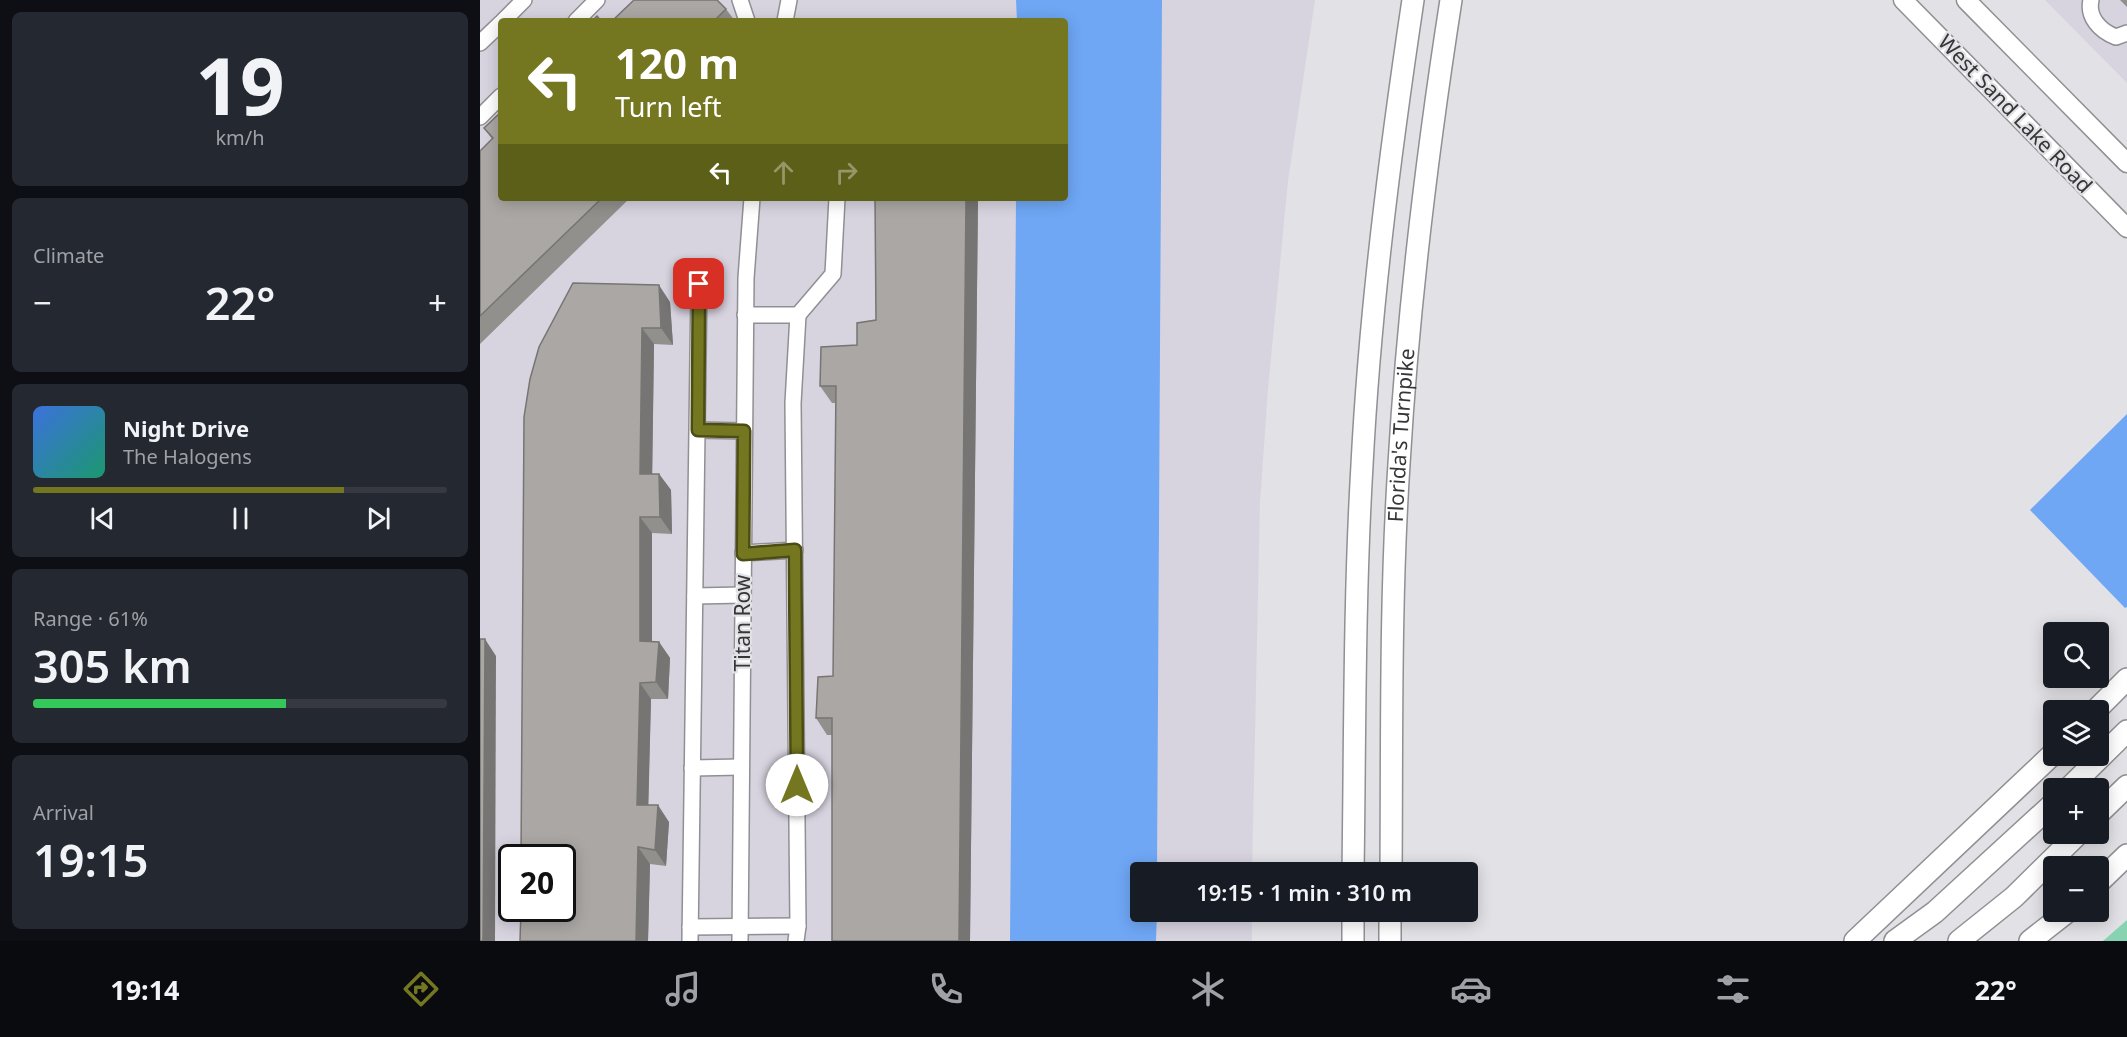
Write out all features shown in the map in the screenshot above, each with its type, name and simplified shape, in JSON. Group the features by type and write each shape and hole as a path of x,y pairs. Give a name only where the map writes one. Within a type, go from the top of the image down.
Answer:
{"highway":[{"name":"Florida's Turnpike","path":"1353,862 1355,661 1362,464 1377,264 1413,0"},
{"name":"Florida's Turnpike","path":"1391,862 1392,662 1400,444 1415,256 1451,0"},
{"path":"2106,700 2127,679"},
{"path":"2079,778 2127,731"},
{"path":"1855,941 2043,764"},
{"path":"2109,803 2127,786"},
{"path":"1895,941 1935,912 2043,813"},
{"path":"1959,941 2014,897 2068,844"},
{"path":"2109,872 2127,855"},
{"path":"1353,922 1353,941"},
{"path":"1390,922 1390,941"},
{"path":"2030,941 2054,922"}],"main road":[{"name":"West Sand Lake Road","path":"1903,0 2127,228"},
{"path":"1966,0 2127,163"}],"street":[{"path":"508,18 524,0"},
{"path":"579,18 597,0"},
{"path":"740,0 746,18"},
{"path":"786,18 789,0"},
{"path":"2091,0 2089,10 2104,32 2116,37 2127,33"},
{"path":"480,43 498,29"},
{"path":"480,117 498,99"},
{"name":"Titan Row","path":"740,934 747,235 752,201"},
{"path":"699,284 690,934 797,933 794,403 798,315 833,274 837,201"},
{"path":"746,315 798,315"},
{"path":"698,430 744,431"},
{"path":"743,554 795,550"},
{"path":"695,596 743,595"},
{"path":"692,768 741,767"}],"shaded area":[{"path":"480,0 1315,0 1288,181 1268,389 1260,502 1252,862 1130,862 1130,922 1252,922 1252,941 480,941"},
{"path":"2045,0 2127,0 2127,83"}],"green space":[{"path":"2127,920 2127,941 2103,941"}],"water":[{"path":"1016,0 1162,0 1157,862 1130,862 1130,922 1157,922 1156,941 1010,941 1016,201 1068,201 1068,18 1017,18"},
{"path":"2127,414 2127,607 2125,608 2030,510"}],"building":[{"path":"634,0 717,0 726,9 717,18 615,18"},
{"path":"498,115 498,201 599,201 480,316 480,151 493,138 484,128"},
{"path":"875,201 966,201 959,941 832,941 832,718 816,718 818,677 833,676 836,386 820,386 821,347 857,345 857,323 876,320"},
{"path":"573,283 659,285 661,328 642,328 640,474 659,474 660,517 640,517 640,641 659,642 656,682 640,683 637,805 658,805 655,850 638,847 636,941 520,941 521,922 576,922 576,844 521,844 524,417 530,379 539,347"},
{"path":"480,639 485,639 483,941 480,941"}],"route":[{"path":"699,284 698,430 744,431 743,554 795,550 797,785"}]}
